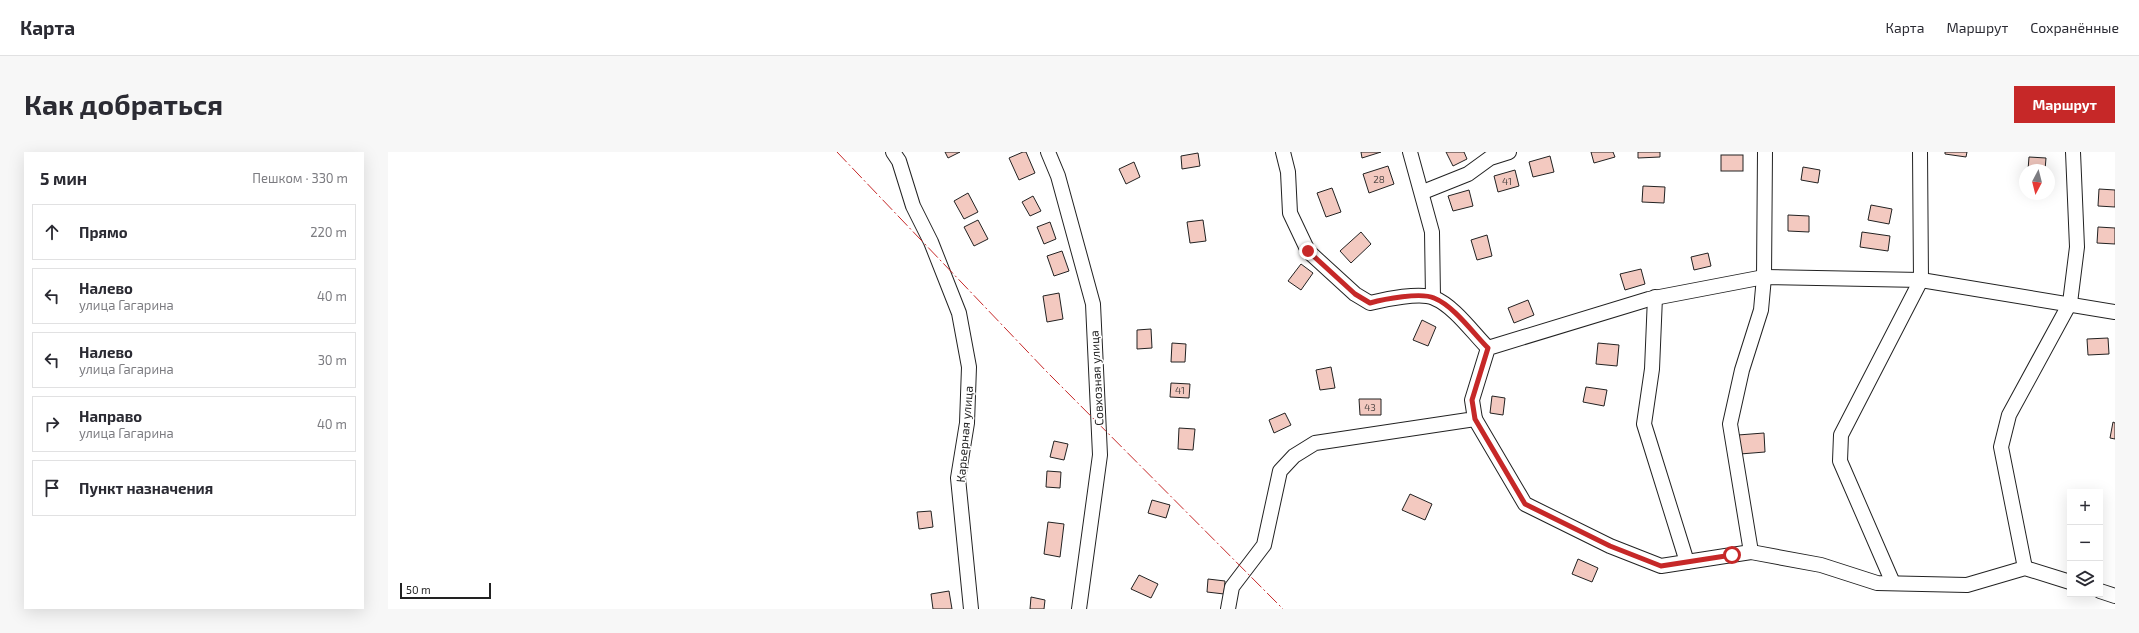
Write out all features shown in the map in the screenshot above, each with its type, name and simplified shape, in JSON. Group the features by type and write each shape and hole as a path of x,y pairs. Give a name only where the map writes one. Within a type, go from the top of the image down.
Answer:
{"street":[{"name":"Карьерная улица","path":"894,152 913,206 931,242 959,313 969,367 967,423 958,478 971,609"},
{"name":"Совхозная улица","path":"1048,152 1058,176 1093,304 1100,455 1079,609"},
{"path":"1282,152 1288,172 1290,213 1308,251 1355,294 1370,303 1393,297 1433,297 1446,304 1488,348"},
{"path":"1410,152 1423,192 1432,232 1433,297"},
{"path":"1423,192 1468,174 1489,155 1509,152"},
{"path":"1751,552 1730,424 1742,370 1761,310 1764,276 1765,152"},
{"path":"1893,583 1840,461 1840,435 1921,280 1920,152"},
{"path":"2025,568 2001,447 2009,415 2070,303 2077,247 2073,152"},
{"path":"1488,348 1655,297 1764,276 1921,280 2070,303 2115,312"},
{"path":"1655,297 1652,369 1644,424 1687,562"},
{"path":"1488,348 1472,400 1475,419 1525,504 1610,546 1661,566 1751,552 1822,565 1877,583 1967,585 2025,568 2067,581"},
{"path":"1228,609 1232,587 1264,545 1280,471 1294,456 1315,443 1475,419"},
{"path":"2103,592 2115,596"}],"building":[{"path":"945,152 960,152 948,158"},
{"path":"1026,152 1035,173 1019,180 1009,158"},
{"path":"1361,152 1381,152 1362,158"},
{"path":"1446,152 1464,152 1467,159 1453,166"},
{"path":"1591,152 1613,152 1615,157 1594,163"},
{"path":"1638,152 1660,152 1660,157 1638,158"},
{"path":"1945,152 1967,152 1966,157 1945,154"},
{"path":"1198,153 1200,166 1182,169 1181,156"},
{"path":"1721,155 1743,155 1743,171 1721,171"},
{"path":"1550,156 1554,172 1533,177 1529,162"},
{"path":"2029,157 2046,158 2046,164 2028,164"},
{"path":"1134,162 1140,177 1126,184 1119,169"},
{"path":"1388,166 1394,184 1369,193 1363,174"},
{"path":"1803,167 1820,170 1818,183 1801,180"},
{"path":"1515,170 1519,186 1498,192 1494,176"},
{"path":"1643,186 1665,187 1664,203 1642,202"},
{"path":"1332,188 1341,212 1326,217 1317,193"},
{"path":"2099,189 2115,190 2115,207 2098,206"},
{"path":"1469,190 1473,206 1453,211 1448,196"},
{"path":"968,193 978,212 964,219 954,201"},
{"path":"1033,196 1041,211 1030,216 1022,202"},
{"path":"1871,205 1892,209 1889,224 1868,220"},
{"path":"1788,215 1809,216 1809,232 1788,231"},
{"path":"978,220 988,239 974,246 964,227"},
{"path":"1203,220 1206,241 1190,243 1187,222"},
{"path":"1050,222 1056,239 1044,244 1037,227"},
{"path":"2098,227 2115,228 2115,244 2097,243"},
{"path":"1361,232 1371,244 1351,263 1340,251"},
{"path":"1862,232 1890,236 1888,251 1860,247"},
{"path":"1487,235 1492,256 1477,260 1471,240"},
{"path":"1062,251 1069,271 1054,276 1047,256"},
{"path":"1708,253 1711,266 1694,270 1691,257"},
{"path":"1301,264 1313,273 1301,290 1288,281"},
{"path":"1641,269 1645,284 1625,290 1620,274"},
{"path":"1059,293 1063,319 1047,322 1043,296"},
{"path":"1528,300 1534,315 1514,323 1508,308"},
{"path":"1422,320 1436,327 1428,346 1413,340"},
{"path":"1151,329 1152,348 1137,349 1137,330"},
{"path":"2108,338 2109,354 2088,355 2087,339"},
{"path":"1172,343 1186,344 1185,362 1171,362"},
{"path":"1598,343 1619,345 1617,366 1596,364"},
{"path":"1331,367 1335,388 1320,390 1316,370"},
{"path":"1171,383 1190,384 1189,398 1170,397"},
{"path":"1586,387 1607,390 1604,406 1583,402"},
{"path":"1492,396 1505,398 1503,415 1490,413"},
{"path":"1359,399 1381,399 1381,415 1360,415"},
{"path":"1285,413 1291,425 1274,433 1269,420"},
{"path":"2113,422 2115,423 2115,439 2110,438"},
{"path":"1179,428 1195,429 1193,450 1178,449"},
{"path":"1764,433 1765,452 1740,454 1738,435"},
{"path":"1054,441 1068,444 1064,460 1050,457"},
{"path":"1047,471 1061,472 1060,488 1046,487"},
{"path":"1410,494 1432,504 1425,520 1402,510"},
{"path":"1152,500 1170,505 1166,518 1148,513"},
{"path":"931,511 933,527 919,529 917,512"},
{"path":"1048,522 1064,524 1060,557 1044,554"},
{"path":"1578,559 1598,568 1592,582 1572,574"},
{"path":"1139,575 1158,584 1151,598 1131,589"},
{"path":"1208,579 1225,581 1224,594 1207,592"},
{"path":"949,591 952,609 933,609 931,594"},
{"path":"1031,597 1045,600 1044,609 1030,609"}],"power":[{"path":"837,152 1047,372 1283,609"}],"route":[{"path":"1308,251 1355,294 1370,303 1393,297 1433,297 1446,304 1488,348 1472,400 1475,419 1525,504 1610,546 1661,566 1732,555"}]}
